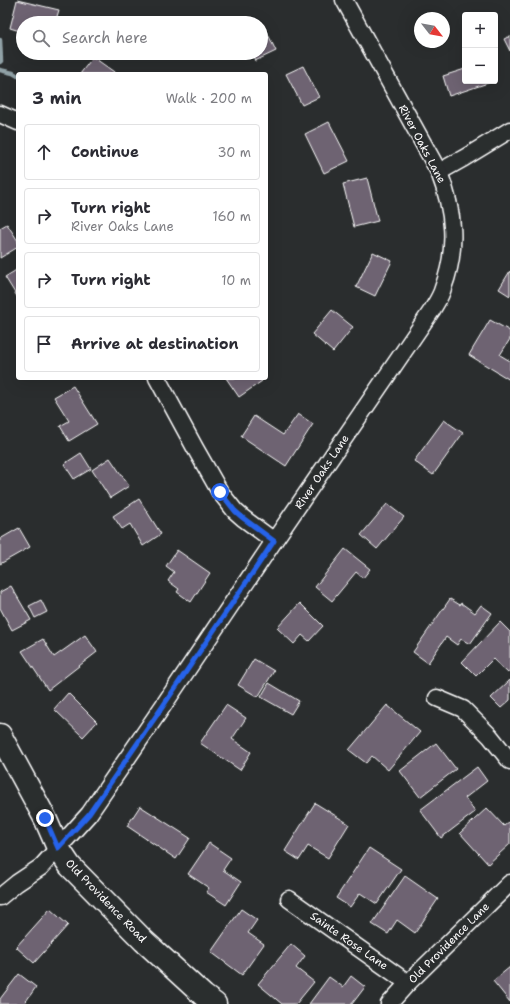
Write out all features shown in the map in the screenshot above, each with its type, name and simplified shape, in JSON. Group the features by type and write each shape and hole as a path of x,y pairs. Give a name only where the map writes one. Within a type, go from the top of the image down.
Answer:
{"street":[{"name":"River Oaks Lane","path":"0,897 17,883 41,867 89,814 432,310 443,290 451,262 452,229 446,190 439,172 344,0"},
{"path":"0,114 16,121"},
{"path":"439,172 510,130"},
{"path":"158,380 220,492 235,511 274,541"},
{"path":"437,698 463,709 490,736 510,761"},
{"name":"Old Providence Road","path":"0,735 45,818 58,848 70,866 144,941 204,996 215,1004"},
{"name":"Old Providence Lane","path":"389,1004 408,983 510,883"},
{"name":"Sainte Rose Lane","path":"289,899 408,983"}],"building":[{"path":"17,0 59,10 57,16 16,16 16,30 10,28"},
{"path":"268,34 276,51 268,55"},
{"path":"510,36 510,51 504,39"},
{"path":"91,60 97,60 114,72 82,72"},
{"path":"303,66 319,97 302,105 286,74"},
{"path":"462,70 462,84 485,84 449,96 443,76"},
{"path":"329,122 349,161 324,173 305,134"},
{"path":"367,178 378,221 354,227 343,184"},
{"path":"7,224 16,238 16,248 0,258 0,228"},
{"path":"373,252 392,261 375,296 356,287"},
{"path":"16,270 16,295 5,277"},
{"path":"510,271 510,296 499,289"},
{"path":"332,310 353,327 333,352 312,334"},
{"path":"490,320 510,331 510,339 500,355 510,361 510,380 469,355"},
{"path":"227,380 262,381 239,397"},
{"path":"73,386 97,424 69,441 60,426 69,421 54,397"},
{"path":"298,414 313,424 286,466 241,436 254,416 283,435"},
{"path":"444,420 463,433 433,475 414,461"},
{"path":"81,453 91,469 74,479 64,464"},
{"path":"110,458 129,486 110,498 92,470"},
{"path":"139,499 161,534 143,546 130,524 122,529 113,516"},
{"path":"387,504 404,517 377,549 361,535"},
{"path":"19,528 30,547 0,564 0,539"},
{"path":"345,549 370,569 363,578 356,572 332,601 315,587"},
{"path":"177,550 210,573 191,602 177,592 179,589 168,581 174,572 166,566"},
{"path":"11,586 31,620 12,630 0,608 0,592"},
{"path":"450,599 460,605 461,603 475,613 481,605 492,613 470,644 461,639 457,645 446,637 428,663 413,652"},
{"path":"41,600 47,612 35,618 29,606"},
{"path":"300,603 323,626 309,641 302,635 294,644 277,628"},
{"path":"500,622 510,632 510,670 508,673 493,659 476,676 462,662"},
{"path":"85,635 97,652 48,690 22,651 43,639 54,657"},
{"path":"254,659 274,671 258,697 238,685"},
{"path":"510,680 510,700 501,708 491,698"},
{"path":"269,683 299,701 291,714 261,697"},
{"path":"68,693 97,722 83,737 54,709"},
{"path":"226,705 246,718 232,739 251,752 240,770 200,743"},
{"path":"387,705 420,732 388,770 372,756 366,763 349,750"},
{"path":"436,743 456,769 420,797 400,771"},
{"path":"477,767 487,781 465,798 475,812 441,838 420,810"},
{"path":"315,803 349,824 328,858 308,846 299,860 285,851"},
{"path":"140,806 190,838 176,859 127,826"},
{"path":"487,808 504,826 510,821 510,844 488,864 460,833"},
{"path":"209,843 231,858 223,870 241,882 226,905 206,892 209,888 188,874"},
{"path":"369,848 401,869 377,904 360,893 350,907 336,898"},
{"path":"405,876 438,899 415,933 397,920 388,934 372,924"},
{"path":"50,909 68,925 34,963 16,947"},
{"path":"241,909 257,920 248,933 264,944 242,975 211,952"},
{"path":"291,944 305,956 296,968 314,982 296,1004 282,1004 258,984"},
{"path":"510,967 510,1002 493,981"},
{"path":"19,974 36,987 24,1004 0,1004 0,999"},
{"path":"351,976 365,987 352,1004 309,1004 329,977 343,987"}],"waterway":[{"path":"0,40 0,62"},
{"path":"0,70 16,75"}],"route":[{"path":"45,818 58,848 89,814 274,541 235,511 220,492"}]}
